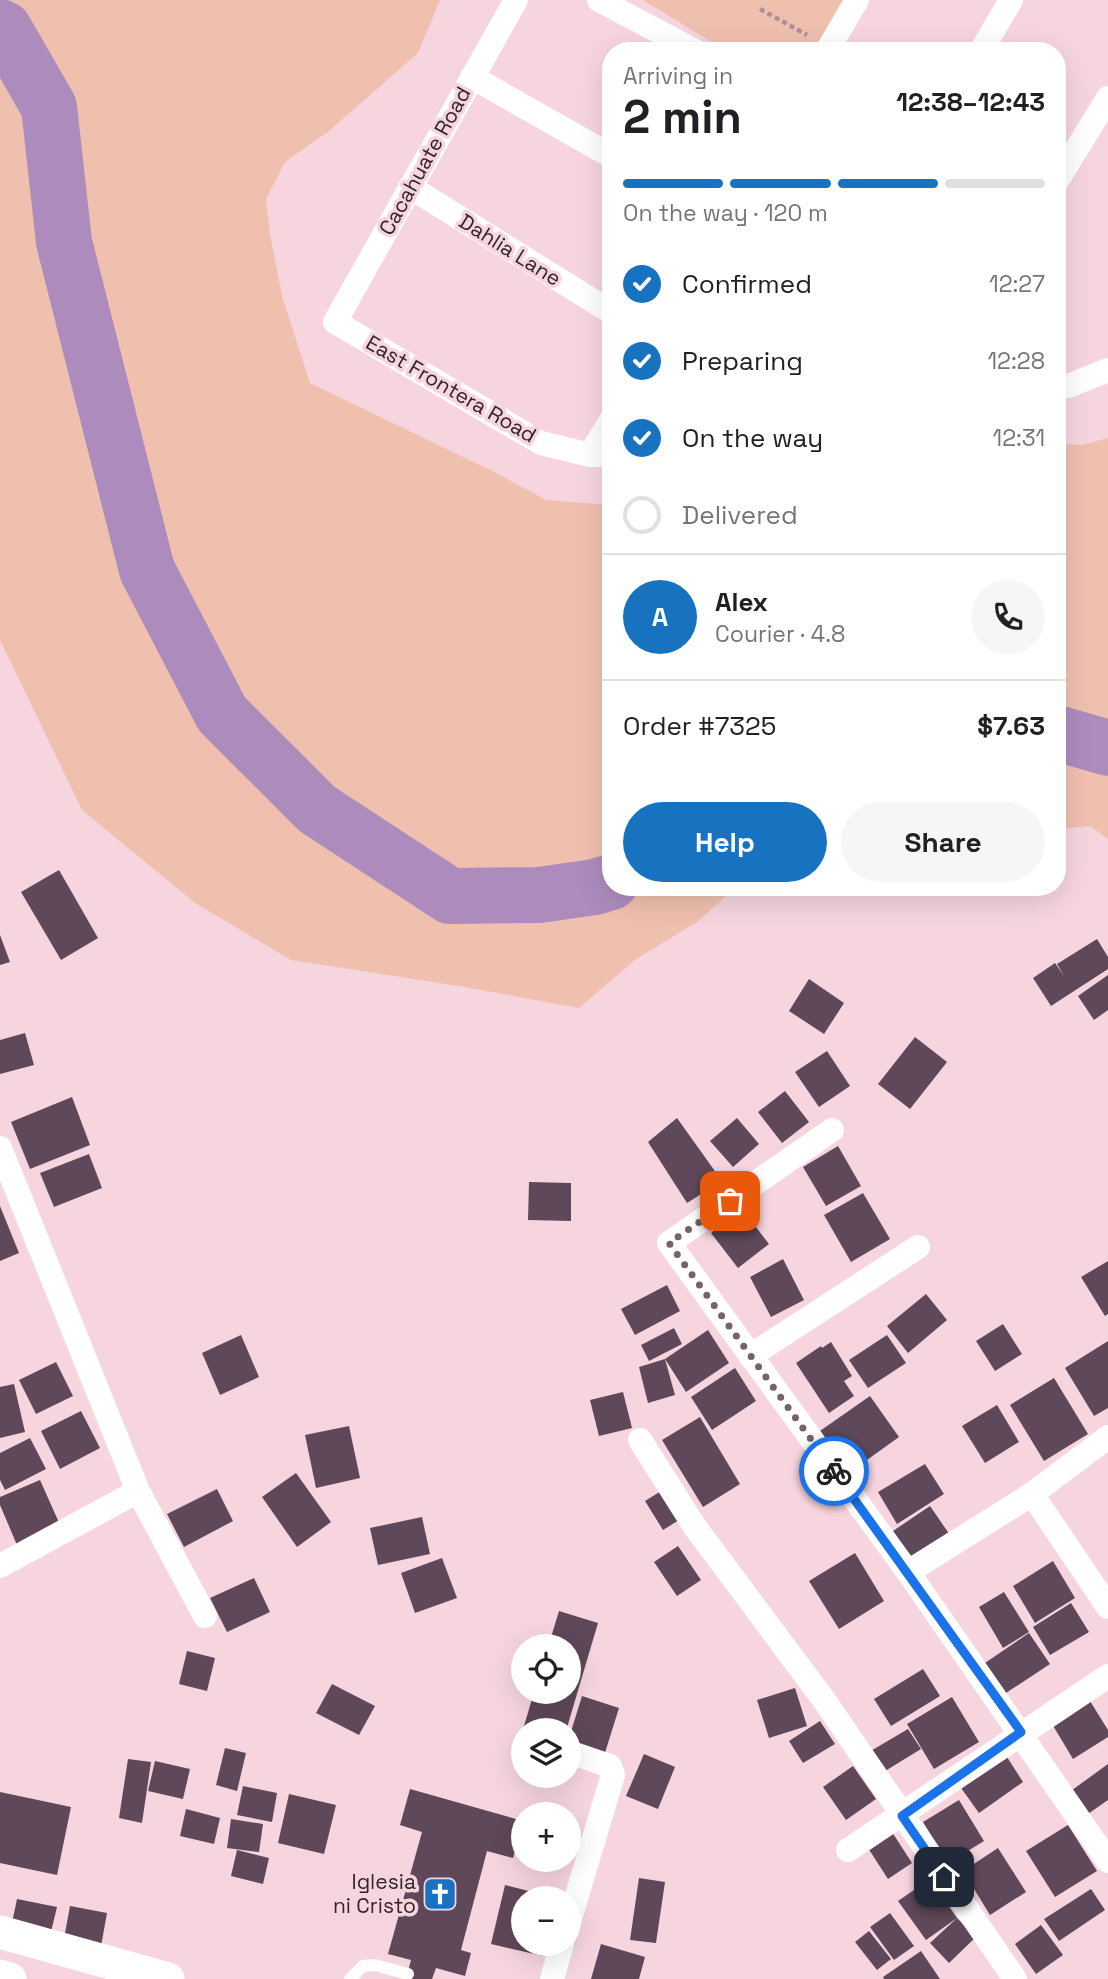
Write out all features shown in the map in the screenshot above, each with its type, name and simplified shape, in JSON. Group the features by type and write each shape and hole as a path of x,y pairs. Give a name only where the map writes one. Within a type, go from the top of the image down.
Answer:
{"main road":[{"path":"0,1932 168,1979"},
{"path":"0,1976 10,1979"}],"street":[{"name":"Cacahuate Road","path":"335,322 516,0"},
{"path":"599,0 678,42"},
{"path":"832,42 857,0"},
{"path":"986,42 1011,0"},
{"path":"472,77 602,151"},
{"path":"1066,166 1108,98"},
{"name":"Dahlia Lane","path":"410,187 602,306"},
{"name":"East Frontera Road","path":"335,322 541,443 600,455"},
{"path":"1066,386 1108,370"},
{"path":"832,1130 669,1243 908,1572 1108,1861"},
{"path":"0,1149 138,1491 205,1616"},
{"path":"751,1356 918,1247"},
{"path":"908,1572 1032,1494 1108,1437"},
{"path":"640,1440 695,1527 824,1700 1015,1979"},
{"path":"0,1566 138,1491"},
{"path":"1032,1494 1108,1607"},
{"path":"848,1850 1108,1676"},
{"path":"580,1886 613,1775 610,1766 581,1756"},
{"path":"552,1979 559,1956"}],"lane":[{"path":"350,1979 363,1966 375,1965 408,1974"}],"path":[{"path":"760,9 816,42"}],"shaded area":[{"path":"0,0 440,0 418,53 329,131 285,162 266,199 282,296 310,383 546,500 602,504 602,896 726,896 697,922 636,959 579,1008 291,960 195,903 82,810 0,640"},
{"path":"643,0 843,0 820,42 711,42"},
{"path":"1108,438 1108,839 1090,826 1066,828 1066,444 1082,445"}],"building":[{"path":"59,870 98,938 61,960 21,892"},
{"path":"0,935 10,962 0,965"},
{"path":"1097,939 1108,957 1108,969 1051,1006 1033,978 1055,963 1064,976 1057,964"},
{"path":"1108,975 1108,1010 1094,1020 1078,996"},
{"path":"809,979 844,1003 824,1034 789,1011"},
{"path":"25,1033 34,1065 0,1074 0,1040"},
{"path":"915,1037 947,1062 910,1109 878,1084"},
{"path":"827,1051 850,1086 819,1107 795,1072"},
{"path":"785,1091 809,1122 782,1143 758,1112"},
{"path":"72,1097 90,1145 30,1169 11,1122"},
{"path":"677,1118 722,1181 687,1203 648,1142"},
{"path":"737,1118 759,1144 733,1167 710,1141"},
{"path":"838,1146 861,1186 826,1206 803,1167"},
{"path":"89,1154 102,1188 54,1207 40,1173"},
{"path":"529,1182 571,1183 571,1221 528,1220"},
{"path":"863,1193 890,1239 851,1262 824,1215"},
{"path":"0,1206 19,1253 0,1261"},
{"path":"742,1209 769,1244 738,1268 711,1233"},
{"path":"783,1259 804,1300 771,1317 750,1277"},
{"path":"1108,1261 1108,1314 1105,1316 1081,1277"},
{"path":"667,1285 680,1311 635,1335 621,1309"},
{"path":"926,1294 947,1320 908,1353 887,1326"},
{"path":"1003,1324 1022,1354 995,1371 976,1341"},
{"path":"674,1328 682,1344 649,1361 641,1345"},
{"path":"708,1330 729,1363 686,1392 665,1359"},
{"path":"241,1335 259,1377 220,1395 202,1353"},
{"path":"887,1335 906,1363 868,1388 849,1360"},
{"path":"1108,1341 1108,1408 1094,1416 1065,1368"},
{"path":"831,1342 852,1376 844,1381 854,1396 829,1413 796,1363"},
{"path":"665,1359 675,1395 648,1403 639,1367"},
{"path":"56,1362 73,1396 36,1414 19,1380"},
{"path":"735,1368 756,1401 712,1430 691,1397"},
{"path":"1054,1378 1088,1434 1044,1461 1010,1405"},
{"path":"14,1384 25,1432 0,1438 0,1387"},
{"path":"623,1392 632,1428 599,1436 590,1400"},
{"path":"870,1396 899,1437 846,1475 817,1433"},
{"path":"997,1405 1019,1442 985,1463 962,1426"},
{"path":"81,1411 100,1448 60,1469 41,1431"},
{"path":"700,1417 740,1484 703,1507 662,1440"},
{"path":"349,1426 360,1478 316,1488 305,1435"},
{"path":"30,1438 46,1469 5,1490 0,1480 0,1453"},
{"path":"925,1464 944,1494 897,1524 878,1492"},
{"path":"296,1473 331,1522 297,1547 262,1497"},
{"path":"40,1480 61,1527 17,1545 0,1505 0,1497"},
{"path":"666,1488 684,1517 663,1530 645,1501"},
{"path":"217,1489 233,1521 184,1547 167,1514"},
{"path":"930,1506 950,1535 912,1561 893,1531"},
{"path":"422,1517 430,1554 378,1565 370,1528"},
{"path":"678,1546 701,1580 677,1596 654,1562"},
{"path":"855,1553 884,1601 839,1629 809,1581"},
{"path":"442,1558 457,1598 415,1613 401,1573"},
{"path":"1053,1561 1075,1598 1035,1623 1013,1586"},
{"path":"254,1578 270,1612 227,1632 210,1598"},
{"path":"1004,1592 1029,1632 1003,1648 979,1607"},
{"path":"1071,1603 1089,1632 1050,1655 1033,1627"},
{"path":"559,1611 598,1623 581,1680 581,1634 552,1634"},
{"path":"1029,1633 1050,1664 1006,1693 985,1663"},
{"path":"187,1651 215,1658 207,1691 179,1684"},
{"path":"923,1669 940,1696 891,1726 874,1699"},
{"path":"332,1684 375,1706 359,1735 316,1713"},
{"path":"795,1688 807,1726 769,1738 757,1700"},
{"path":"582,1696 619,1708 604,1756 581,1749 581,1718 575,1718"},
{"path":"952,1697 979,1742 934,1769 907,1724"},
{"path":"1090,1701 1108,1730 1108,1737 1073,1759 1052,1724"},
{"path":"530,1704 574,1704 570,1718 526,1718"},
{"path":"820,1721 835,1744 803,1763 789,1741"},
{"path":"908,1729 921,1749 877,1776 864,1755"},
{"path":"225,1748 246,1753 237,1791 216,1785"},
{"path":"644,1754 675,1767 658,1809 626,1796"},
{"path":"1007,1757 1023,1782 979,1813 961,1788"},
{"path":"128,1759 151,1762 142,1823 119,1818"},
{"path":"155,1761 190,1769 183,1799 148,1791"},
{"path":"1108,1764 1108,1800 1085,1816 1068,1793"},
{"path":"853,1766 876,1799 846,1820 823,1787"},
{"path":"243,1786 277,1793 272,1822 237,1815"},
{"name":"Iglesia ni Cristo","path":"410,1789 511,1818 511,1857 487,1851 461,1950 471,1953 465,1976 436,1968 432,1979 406,1979 411,1960 388,1954 422,1832 400,1825"},
{"path":"0,1792 71,1807 57,1875 0,1863"},
{"path":"289,1794 336,1805 324,1854 278,1843"},
{"path":"959,1800 984,1841 948,1863 923,1822"},
{"path":"186,1809 220,1818 214,1844 180,1836"},
{"path":"231,1819 263,1824 259,1852 227,1848"},
{"path":"1068,1825 1097,1871 1055,1897 1026,1851"},
{"path":"892,1832 912,1863 888,1879 868,1848"},
{"path":"998,1848 1026,1892 990,1915 963,1871"},
{"path":"237,1850 269,1858 263,1884 231,1876"},
{"path":"639,1878 665,1882 656,1943 630,1940"},
{"path":"930,1879 957,1918 926,1940 898,1901"},
{"path":"505,1885 511,1887 511,1949 491,1944"},
{"path":"1091,1889 1105,1910 1059,1941 1044,1919"},
{"path":"17,1899 57,1907 51,1932 12,1923"},
{"path":"70,1906 107,1913 100,1952 63,1944"},
{"path":"890,1913 914,1946 894,1960 870,1927"},
{"path":"957,1918 976,1937 949,1963 930,1943"},
{"path":"1041,1925 1063,1955 1036,1974 1015,1944"},
{"path":"869,1931 891,1959 877,1970 855,1942"},
{"path":"601,1944 645,1957 639,1979 591,1979"},
{"path":"921,1951 940,1979 884,1979 883,1977"}],"waterway":[{"path":"0,27 4,29 49,107 64,242 147,570 222,714 317,809 450,896 539,895 602,885"},
{"path":"1066,736 1108,748"}],"way so far":[{"path":"730,1201 669,1243 834,1471"}],"place":[{"name":"Iglesia ni Cristo","path":"440,1894"}],"route":[{"path":"834,1471 1021,1732 902,1816 944,1877"}]}
